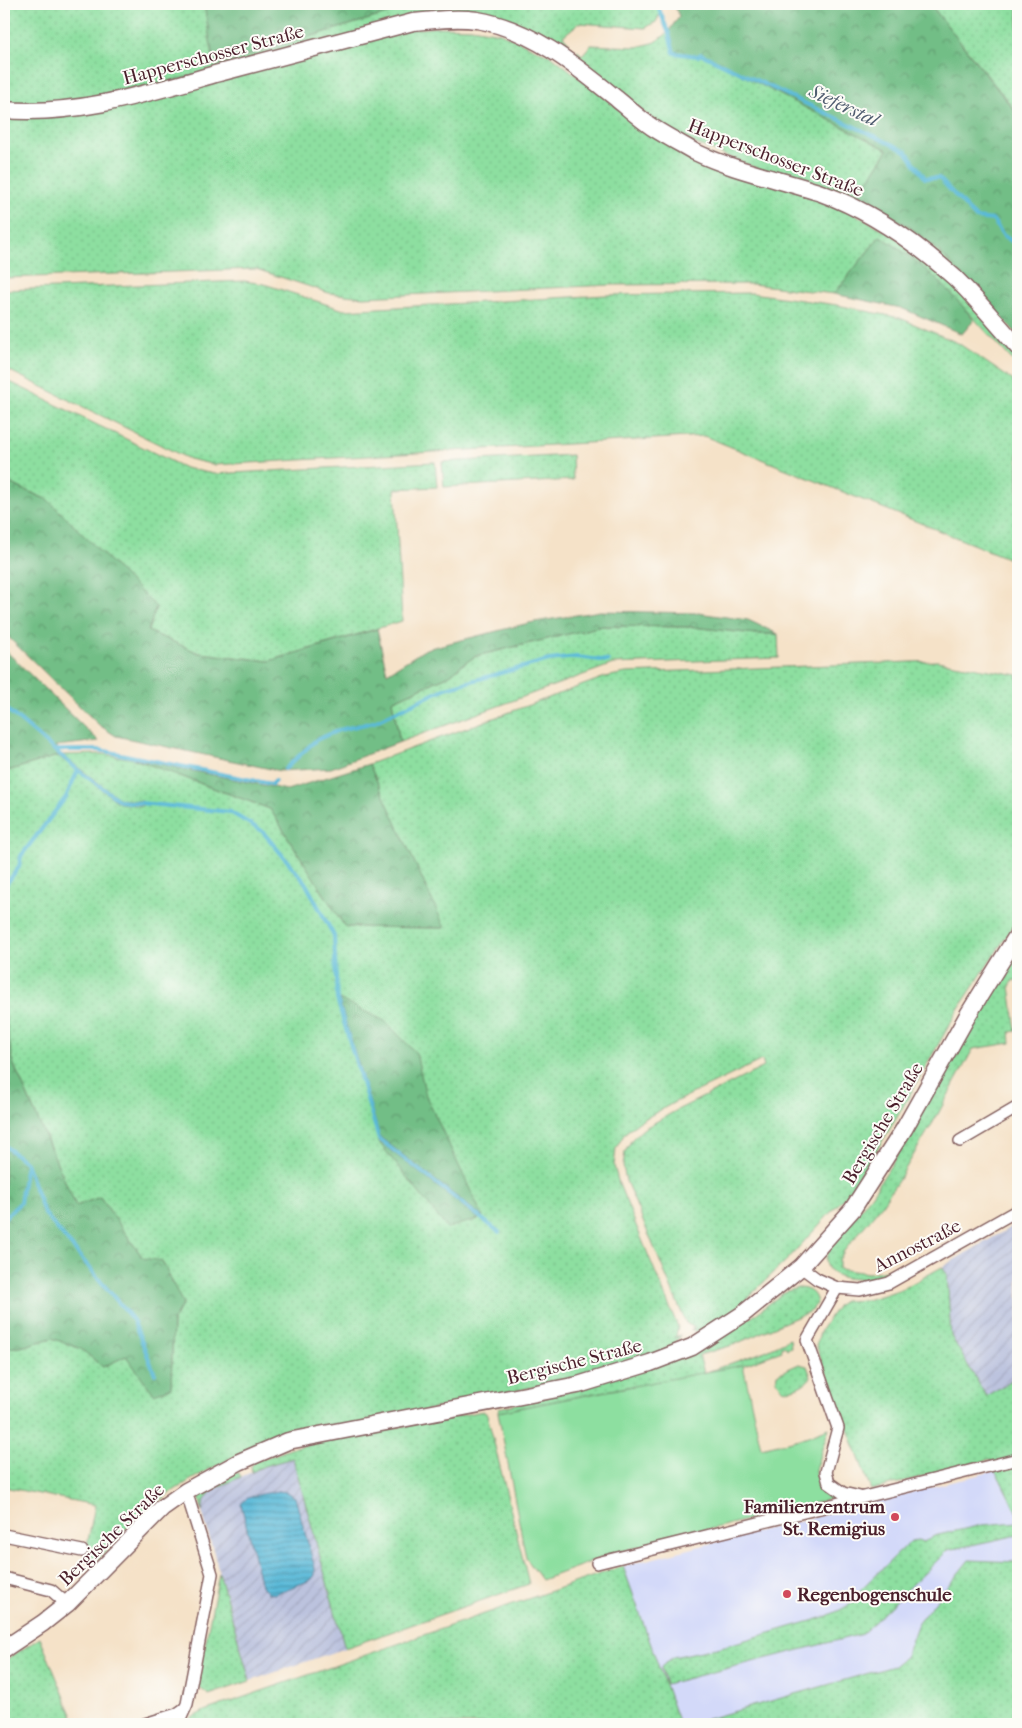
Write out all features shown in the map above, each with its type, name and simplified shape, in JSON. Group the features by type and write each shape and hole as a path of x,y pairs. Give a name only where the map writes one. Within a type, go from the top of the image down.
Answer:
{"main road":[{"name":"Happerschosser Straße","path":"4,110 36,112 65,110 118,101 413,22 453,19 477,20 505,27 526,36 562,56 651,127 696,152 752,173 822,194 864,212 887,225 916,245 955,278 1018,347"},
{"name":"Bergische Straße","path":"4,1649 43,1623 67,1604 162,1508 186,1491 239,1462 288,1441 578,1385 650,1364 692,1347 743,1314 801,1267 852,1210 904,1129 969,1013 1018,934"}],"street":[{"path":"960,1141 1018,1107"},
{"name":"Annostraße","path":"801,1267 817,1279 838,1288 860,1290 889,1283 1018,1210"},
{"path":"838,1288 807,1340 838,1428 826,1472 828,1484 843,1493 861,1498"},
{"path":"597,1563 1018,1459"},
{"path":"178,1724 188,1698 212,1574 186,1491"},
{"path":"4,1535 82,1551"},
{"path":"4,1578 51,1590 67,1604"},
{"path":"145,1724 177,1714 184,1709"}],"shaded area":[{"path":"1018,1223 1018,1377 986,1396 951,1336 947,1274 942,1267"},
{"path":"293,1457 345,1648 250,1681 202,1511 204,1500 211,1491 264,1466"},
{"name":"Regenbogenschule","path":"994,1471 998,1475 1018,1515 1018,1562 969,1560 918,1623 906,1656 894,1666 690,1724 679,1724 623,1566"}],"green space":[{"path":"4,4 204,4 215,65 420,4 658,4 661,12 656,22 645,28 579,23 563,36 569,43 561,45 473,15 100,98 34,105 4,103"},
{"path":"204,4 420,4 214,65"},
{"path":"674,4 930,4 1018,115 1018,335 943,255 910,227 858,195 888,150 701,54 698,56 674,53 669,34 667,34 679,16"},
{"path":"930,4 1018,4 1018,114"},
{"path":"439,27 471,28 500,33 553,57 647,131 847,210 890,233 953,285 1018,355 1018,366 953,296 919,264 880,236 834,294 752,284 610,285 363,297 329,293 256,269 4,278 4,116 408,30"},
{"path":"667,34 701,54 888,150 858,195 910,227 943,255 997,313 906,229 677,136 657,123 575,56 577,50 582,55 591,45 636,47 653,43"},
{"path":"880,236 919,264 964,308 974,320 962,334 901,308 834,294"},
{"path":"244,281 264,284 344,310 606,295 752,293 837,305 900,318 958,343 1018,384 1018,561 704,436 215,465 189,459 4,368 4,290"},
{"path":"4,379 185,468 214,474 435,462 437,487 395,489 402,621 269,661 199,653 147,631 48,500 11,484 4,477"},
{"path":"572,455 573,480 444,487 442,462"},
{"path":"4,477 11,484 48,500 156,607 148,631 199,653 269,661 377,629 387,673 426,649 529,623 600,611 698,613 748,620 778,634 756,634 692,627 602,626 476,656 450,675 392,701 400,742 331,768 280,771 116,736 99,725 4,633"},
{"path":"602,626 692,627 756,634 778,634 779,658 613,664 400,742 392,701 450,675 476,656"},
{"path":"4,649 99,741 56,746 58,756 4,772"},
{"path":"937,661 1018,675 1018,919 959,1008 896,1119 853,1188 788,1259 733,1312 699,1332 691,1330 695,1328 686,1323 626,1181 623,1166 625,1152 632,1139 643,1129 764,1067 762,1060 675,1102 639,1122 625,1133 616,1148 614,1166 619,1184 678,1327 676,1336 673,1338 681,1335 673,1346 654,1354 580,1377 252,1448 205,1472 146,1510 99,1559 85,1556 95,1505 4,1487 4,1348 21,1347 52,1338 81,1349 103,1367 126,1356 171,1388 173,1320 183,1304 143,1258 100,1197 76,1206 13,1063 4,1009 4,821 6,810 4,772 58,756 119,803 142,806 142,801 120,799 62,755 103,754 134,759 270,809 345,927 444,928 369,764 605,677 626,673"},
{"path":"134,759 287,790 369,764 445,928 345,927 270,809"},
{"path":"1018,949 1018,983 1013,980 1010,986 1016,1031 1010,1032 1011,1043 973,1049 938,1114 898,1181 839,1260 839,1269 868,1273 895,1269 896,1274 879,1278 855,1279 844,1278 835,1274 828,1269 827,1254 873,1193 887,1171 975,1016"},
{"path":"339,999 385,1021 416,1053 426,1096 483,1217 380,1137"},
{"path":"4,1009 13,1063 76,1206 100,1197 143,1258 162,1261 183,1304 173,1320 171,1388 154,1394 126,1356 103,1367 81,1349 52,1338 21,1347 4,1348"},
{"path":"377,1140 479,1219 447,1228"},
{"path":"942,1267 947,1274 951,1336 986,1396 1018,1377 1018,1515 998,1475 994,1471 991,1459 871,1490 816,1345 821,1330 838,1305 844,1301 866,1300 884,1295 904,1288"},
{"path":"798,1288 809,1290 813,1294 817,1304 813,1310 733,1345 699,1355 704,1373 765,1351 790,1339 791,1347 787,1349 785,1346 781,1346 782,1351 744,1365 724,1378 704,1382 632,1386 498,1412 499,1408 542,1398 752,1317 784,1292"},
{"path":"799,1364 807,1366 811,1377 806,1383 798,1387 790,1390 782,1389 776,1380 777,1374"},
{"path":"743,1365 761,1448 800,1439 829,1428 815,1475 818,1484 835,1498 618,1552 542,1580 526,1558 498,1412"},
{"path":"483,1411 487,1414 529,1584 345,1648 293,1458 264,1466 252,1472 251,1467 254,1462 296,1447"},
{"path":"234,1473 239,1473 241,1477 215,1489 207,1497 202,1511 198,1491"},
{"path":"1018,1522 1018,1535 948,1550 862,1634 666,1684 661,1667 673,1657 721,1647 825,1617 854,1602 862,1588 911,1541 918,1540 923,1542 934,1536 982,1525"},
{"path":"969,1560 1018,1562 1018,1724 690,1724 894,1666 906,1656 918,1623"},
{"path":"623,1566 679,1724 188,1724 190,1719 204,1711"},
{"path":"219,1573 250,1681 209,1695 197,1686"},
{"path":"40,1638 76,1724 4,1724 4,1661"}],"water":[{"path":"278,1491 286,1492 295,1497 315,1568 315,1575 311,1580 274,1594 268,1593 261,1586 241,1504 252,1496"}],"waterway":[{"name":"Sieferstal","path":"657,4 669,34 674,53 698,56 701,54 906,151 925,178 939,178 976,218 993,220 1003,235 1018,246"},
{"path":"285,769 316,740 339,730 374,722 446,688 549,660 577,657 608,661"},
{"path":"4,707 78,770 66,797 21,856 19,867 4,887"},
{"path":"54,750 100,750 272,784 275,781"},
{"path":"78,770 120,801 230,812 262,831 305,882 334,936 337,999 379,1139 499,1232"},
{"path":"4,1145 26,1163 20,1203 4,1218"},
{"path":"26,1163 44,1213 133,1320 155,1374"}],"place":[{"name":"Familienzentrum St. Remigius","path":"895,1517"},
{"name":"Regenbogenschule","path":"787,1594"}]}
